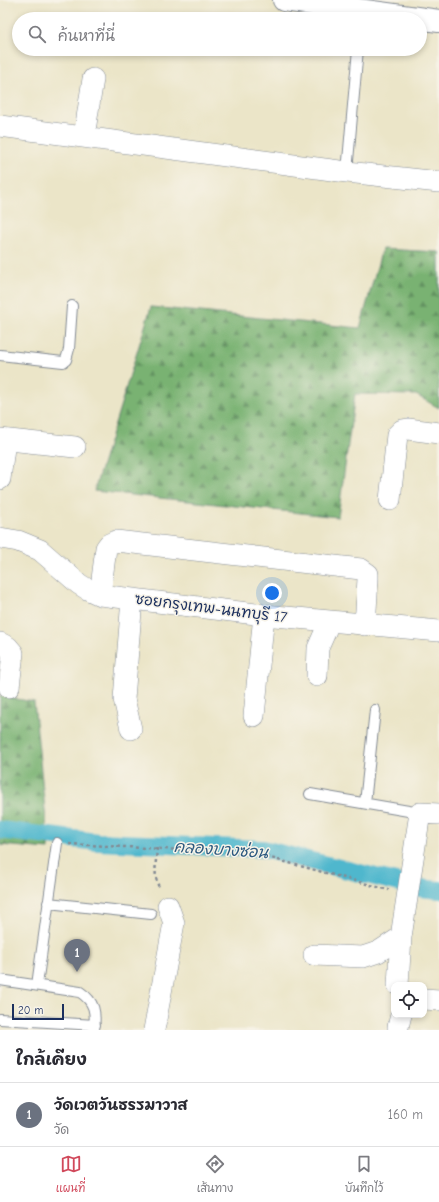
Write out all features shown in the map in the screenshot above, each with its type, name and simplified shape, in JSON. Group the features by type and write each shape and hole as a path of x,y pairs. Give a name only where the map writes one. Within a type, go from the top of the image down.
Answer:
{"street":[{"path":"284,0 346,12"},
{"path":"427,20 439,21"},
{"path":"84,137 93,79"},
{"path":"0,126 347,172 439,182"},
{"path":"390,500 397,435 402,430 408,429 439,433"},
{"path":"0,479 2,440 76,447"},
{"name":"ซอยกรุงเทพ-นนทบุรี 17","path":"0,538 18,541 40,550 79,584 100,595 264,615 439,631"},
{"path":"100,595 106,548 109,544 116,541 361,569 368,574 365,625"},
{"path":"131,730 124,699 124,688 132,599"},
{"path":"254,716 264,615"},
{"path":"317,676 318,648 326,630 326,621"},
{"path":"0,643 8,647 13,653 9,687"},
{"path":"398,982 401,938 410,871 429,813"},
{"path":"154,1030 174,923 159,910"},
{"path":"314,955 363,957 378,952 401,938"},
{"path":"427,998 439,1000"},
{"path":"398,1030 400,1018"}],"lane":[{"path":"347,172 357,56"},
{"path":"0,355 63,362 66,360 69,349 72,306"},
{"path":"365,803 375,710"},
{"path":"310,794 429,813"},
{"path":"37,985 57,843"},
{"path":"48,903 159,910"},
{"path":"0,980 80,992 88,998 95,1008 95,1028 0,1019"}],"path":[{"path":"57,843 256,854 406,895"},
{"path":"157,848 156,883 159,910"}],"green space":[{"path":"382,249 439,252 439,408 416,395 355,394 338,517 94,491 151,307 360,328"},
{"path":"0,696 34,702 49,849 0,845"}],"waterway":[{"name":"คลองบางซ่อน","path":"0,830 98,842 263,849 420,888 439,890"}],"place":[{"name":"วัดเวตวันธรรมาวาส","path":"77,972"}]}
